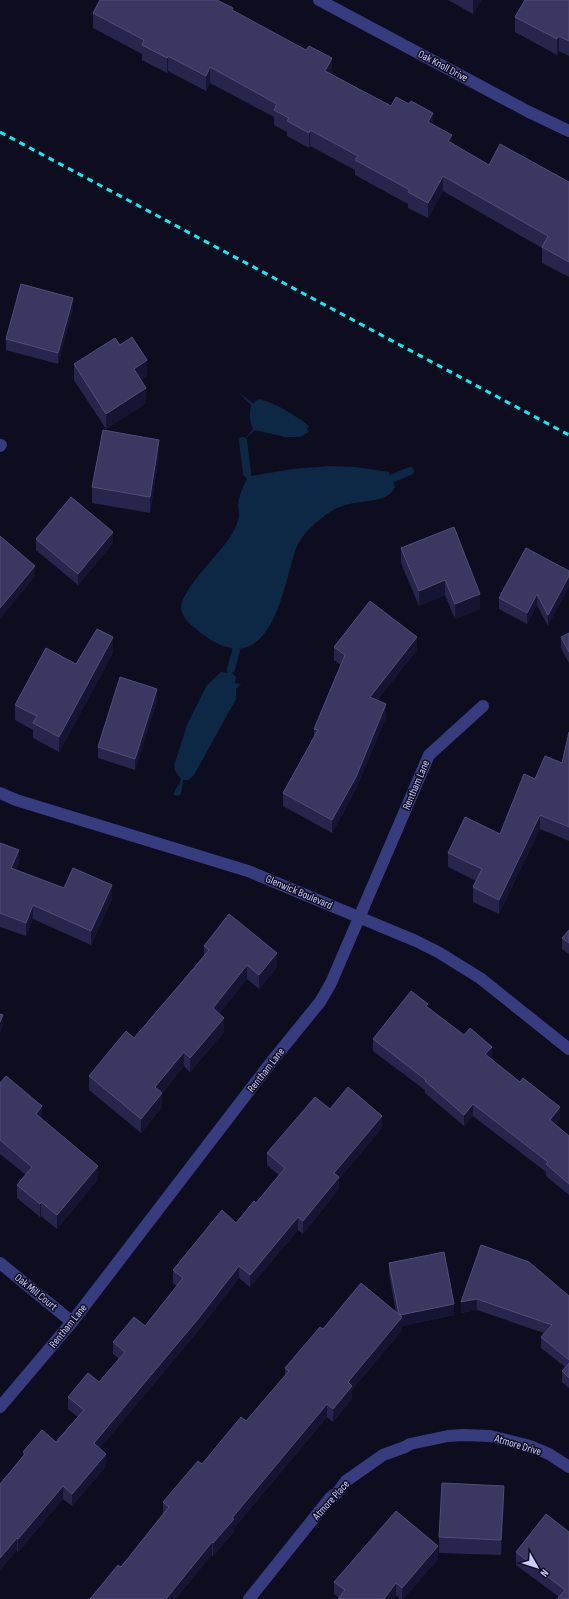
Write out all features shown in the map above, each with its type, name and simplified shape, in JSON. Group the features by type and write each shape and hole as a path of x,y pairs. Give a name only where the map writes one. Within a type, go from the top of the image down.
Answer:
{"street":[{"name":"Oak Knoll Drive","path":"322,1 529,112 569,131"},
{"name":"Rentham Lane","path":"0,1407 72,1322 272,1061 320,1002 331,983 360,918 429,755 483,706"},
{"name":"Glenwick Boulevard","path":"0,793 24,802 248,871 416,941 466,968 493,987 569,1050"},
{"name":"Oak Mill Court","path":"0,1263 72,1322"},
{"name":"Atmore Drive","path":"464,1435 490,1436 530,1446 549,1454 569,1467"},
{"name":"Atmore Place","path":"248,1599 330,1498 337,1493 346,1481 383,1455 410,1444 433,1438 464,1435"}],"water":[{"path":"238,392 253,403 259,399 285,410 309,426 307,429 309,432 300,437 285,437 255,430 243,441 253,429 250,417 251,405"},
{"path":"330,466 356,467 389,472 395,487 387,496 375,500 346,505 333,510 324,516 306,533 298,544 284,590 271,623 262,636 251,645 237,649 236,651 235,649 214,642 205,636 186,620 181,609 182,601 194,582 232,534 238,522 239,498 247,479 245,476 248,470 251,476 292,469"},
{"path":"230,668 232,669 231,672 236,677 235,683 241,684 236,689 236,699 194,775 188,780 183,780 181,794 178,796 174,795 181,779 175,771 174,766 187,725 207,685 221,672 227,673"}],"building":[{"path":"100,0 217,0 233,8 232,10 306,50 309,46 332,58 325,71 391,106 396,97 409,104 411,101 433,113 428,122 452,135 448,141 489,165 500,144 569,182 569,262 542,247 548,236 443,176 428,203 408,192 410,190 355,160 358,156 310,130 309,133 287,121 289,118 274,110 277,104 210,67 206,76 168,56 167,58 142,45 144,40 93,13"},
{"path":"525,0 569,0 569,41 559,36 557,39 515,17"},
{"path":"21,284 73,298 58,353 6,339"},
{"path":"132,337 147,360 134,369 146,388 106,414 74,364 115,338 120,345"},
{"path":"103,430 159,440 150,497 92,487"},
{"path":"71,497 113,532 78,574 36,539"},
{"path":"454,527 480,594 455,604 445,580 419,591 401,548"},
{"path":"0,536 35,566 0,608"},
{"path":"526,548 569,571 569,576 548,615 537,594 527,613 499,598"},
{"path":"370,601 417,637 370,697 386,704 356,777 332,820 283,793 318,730 314,729 345,655 334,647"},
{"path":"97,629 113,637 59,737 33,723 37,716 15,705 46,648 76,664"},
{"path":"569,633 569,652 561,637"},
{"path":"120,677 157,689 135,759 98,747"},
{"path":"569,732 569,827 540,815 499,900 473,887 482,869 448,853 465,817 500,834 524,774 535,779 545,756 562,763"},
{"path":"0,843 19,850 11,868 64,888 73,868 112,885 91,931 33,905 26,923 0,913"},
{"path":"229,914 277,953 259,975 247,965 213,1008 224,1018 190,1058 184,1052 155,1087 162,1093 141,1119 89,1076 126,1031 134,1038 209,950 204,946"},
{"path":"569,930 569,943 562,938"},
{"path":"411,991 428,1004 426,1006 464,1035 470,1028 492,1047 485,1054 520,1082 523,1078 560,1107 550,1120 569,1136 569,1184 546,1164 548,1162 473,1104 464,1115 425,1081 426,1080 373,1039"},
{"path":"0,1014 3,1015 0,1022"},
{"path":"6,1076 42,1106 36,1114 98,1166 57,1215 41,1202 40,1204 17,1185 32,1167 0,1140 0,1083"},
{"path":"348,1087 382,1116 334,1173 339,1177 303,1221 298,1217 250,1275 239,1266 198,1319 94,1443 106,1454 72,1494 63,1486 0,1558 0,1484 25,1454 23,1452 42,1430 56,1442 84,1410 68,1397 88,1373 99,1382 125,1352 113,1342 134,1317 145,1326 183,1278 173,1270 222,1210 236,1223 254,1201 256,1203 285,1168 267,1153 315,1097 330,1109"},
{"path":"481,1245 529,1262 569,1296 569,1360 541,1337 552,1325 477,1299 461,1302"},
{"path":"444,1252 454,1304 400,1315 389,1263"},
{"path":"361,1283 402,1317 348,1382 352,1386 333,1409 327,1404 232,1518 234,1519 213,1543 212,1542 166,1599 90,1599 118,1565 121,1567 169,1507 163,1502 198,1461 202,1464 241,1417 246,1421 289,1371 285,1368 320,1327 323,1329"},
{"path":"569,1363 569,1378 562,1371"},
{"path":"442,1483 504,1486 501,1540 439,1537"},
{"path":"396,1511 438,1546 402,1588 396,1583 384,1599 338,1599 345,1590 334,1582"},
{"path":"546,1514 569,1532 569,1599 558,1598 565,1590 516,1552"}],"waterway":[{"path":"243,441 247,473"},
{"path":"391,479 410,471"},
{"path":"231,669 236,651"}],"railway":[{"path":"0,132 569,435"}]}
